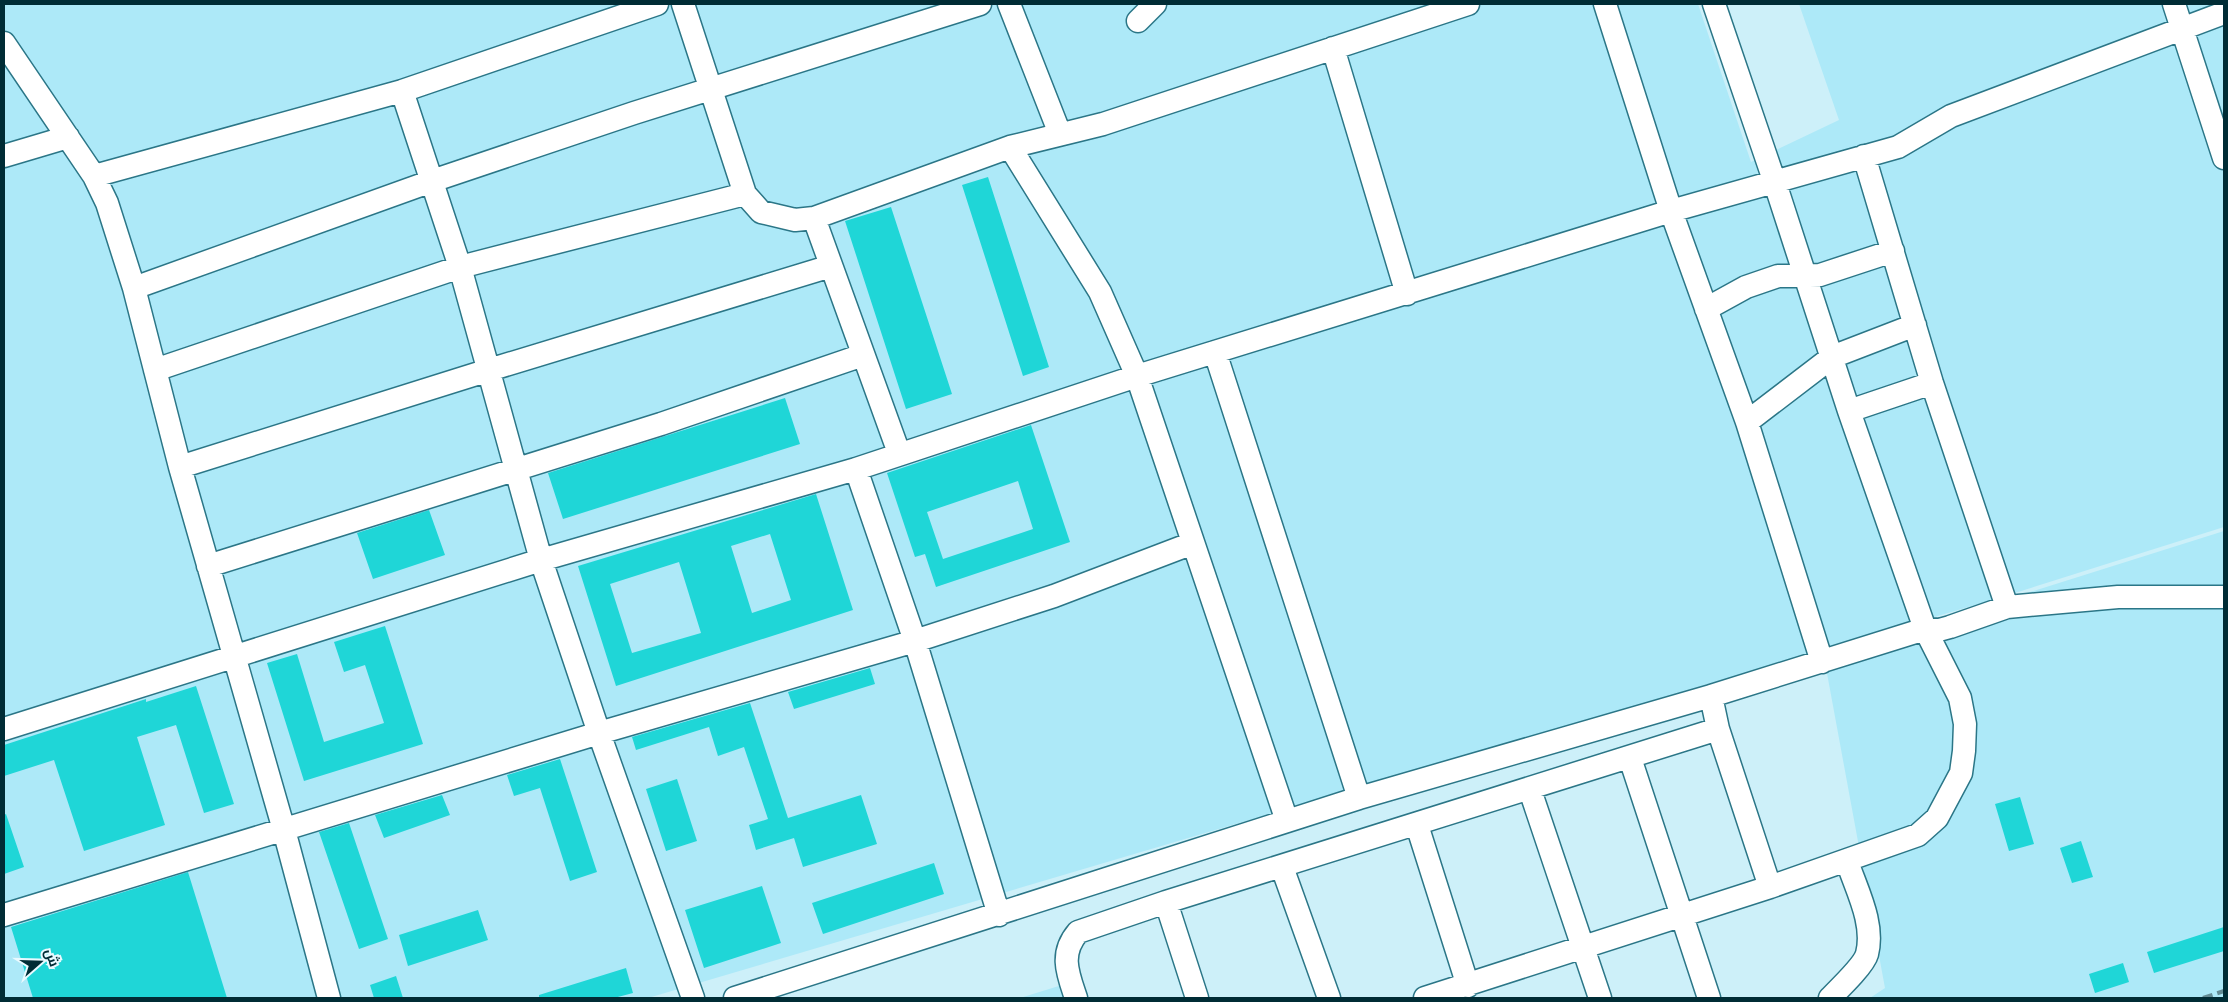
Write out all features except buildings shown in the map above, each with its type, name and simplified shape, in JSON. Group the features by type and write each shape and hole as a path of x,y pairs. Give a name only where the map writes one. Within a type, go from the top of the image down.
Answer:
{"street":[{"path":"94,176 402,91 657,4"},
{"path":"683,4 745,194 760,212 795,220 814,218 1010,147 1103,124 1468,4"},
{"path":"134,288 432,181 711,89 980,4"},
{"path":"1009,4 1060,134"},
{"path":"1138,21 1155,4"},
{"path":"1605,4 1670,212 1747,422 1822,662"},
{"path":"1425,998 1458,992 1583,948 1847,861 1918,835 1938,818 1961,773 1965,724 1960,698 1925,629 1849,411 1775,183 1714,4"},
{"path":"2174,4 2224,158"},
{"path":"4,729 541,560 856,469 899,453 1137,376 1670,212 1898,147 1951,116 2224,13"},
{"path":"4,43 94,176 108,203 134,288 180,467 284,830 329,998"},
{"path":"1333,48 1407,294"},
{"path":"402,91 460,267 541,560 693,998"},
{"path":"4,156 68,137"},
{"path":"1010,147 1100,292 1137,376 1287,821"},
{"path":"1864,156 1932,383 2006,607"},
{"path":"155,370 460,267 745,194"},
{"path":"814,218 899,453"},
{"path":"1706,309 1754,284 1778,276 1820,275 1892,251"},
{"path":"180,467 489,370 831,266"},
{"path":"1747,422 1832,357 1915,325"},
{"path":"1215,352 1360,798"},
{"path":"208,566 661,424 863,355"},
{"path":"1849,411 1932,383"},
{"path":"856,469 914,641 999,915"},
{"path":"4,915 600,733 914,641 1054,596 1193,543"},
{"path":"735,998 1360,798 1711,696 1925,629 1939,630 1950,627 2006,607 2118,597 2224,597"},
{"path":"1711,696 1718,729 1770,887"},
{"path":"1076,998 1067,970 1067,957 1070,942 1078,932 1166,902 1530,790 1718,729"},
{"path":"1630,758 1709,998"},
{"path":"1530,790 1600,998"},
{"path":"1417,825 1458,992"},
{"path":"1830,998 1844,984 1866,955 1869,929 1847,861"},
{"path":"1282,867 1329,998"},
{"path":"1166,902 1197,998"}],"shaded area":[{"path":"4,4 1698,4 1751,162 1839,120 1799,4 2224,4 2224,527 2002,597 648,998 4,998"},
{"path":"2224,531 2224,998 1870,998 1885,988 1824,657"},
{"path":"1062,985 1066,998 1020,998"}],"railway":[{"path":"2203,998 2224,991"}]}
